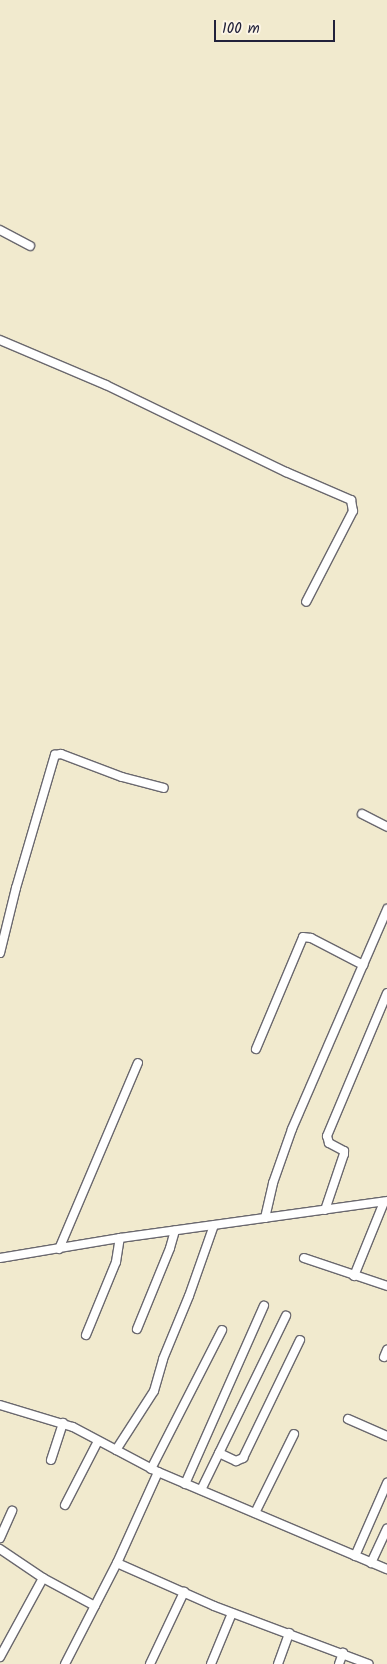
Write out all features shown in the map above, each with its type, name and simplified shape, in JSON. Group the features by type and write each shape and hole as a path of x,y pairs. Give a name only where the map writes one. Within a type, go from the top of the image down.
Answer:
{"street":[{"path":"0,230 30,246"},
{"path":"0,340 124,393 286,472 351,500 353,511 306,602"},
{"path":"0,953 16,888 55,755 61,754 122,776 164,788"},
{"path":"362,814 387,828"},
{"path":"265,1218 273,1183 292,1129 387,909"},
{"path":"256,1049 303,937 311,938 364,965"},
{"path":"325,1210 344,1152 329,1143 327,1136 387,993"},
{"path":"59,1249 138,1062"},
{"path":"0,1258 175,1230 385,1202"},
{"path":"354,1276 385,1202"},
{"path":"116,1450 154,1391 163,1359 189,1296 214,1225"},
{"path":"137,1329 170,1248 175,1230"},
{"path":"86,1335 118,1254 120,1238"},
{"path":"304,1258 387,1286"},
{"path":"185,1484 264,1306"},
{"path":"201,1490 286,1316"},
{"path":"65,1664 117,1563 155,1470 222,1330"},
{"path":"219,1453 236,1461 242,1458 300,1340"},
{"path":"0,1405 63,1423 185,1484 387,1569"},
{"path":"348,1419 387,1436"},
{"path":"51,1460 63,1423"},
{"path":"255,1513 294,1434"},
{"path":"65,1505 98,1440"},
{"path":"355,1556 387,1483"},
{"path":"0,1538 12,1511"},
{"path":"372,1563 387,1528"},
{"path":"0,1549 43,1578 95,1606"},
{"path":"117,1563 232,1613 344,1653 368,1664"},
{"path":"0,1657 43,1578"},
{"path":"150,1664 184,1592"},
{"path":"211,1664 232,1613"},
{"path":"278,1664 289,1633"},
{"path":"339,1664 344,1653"}]}
